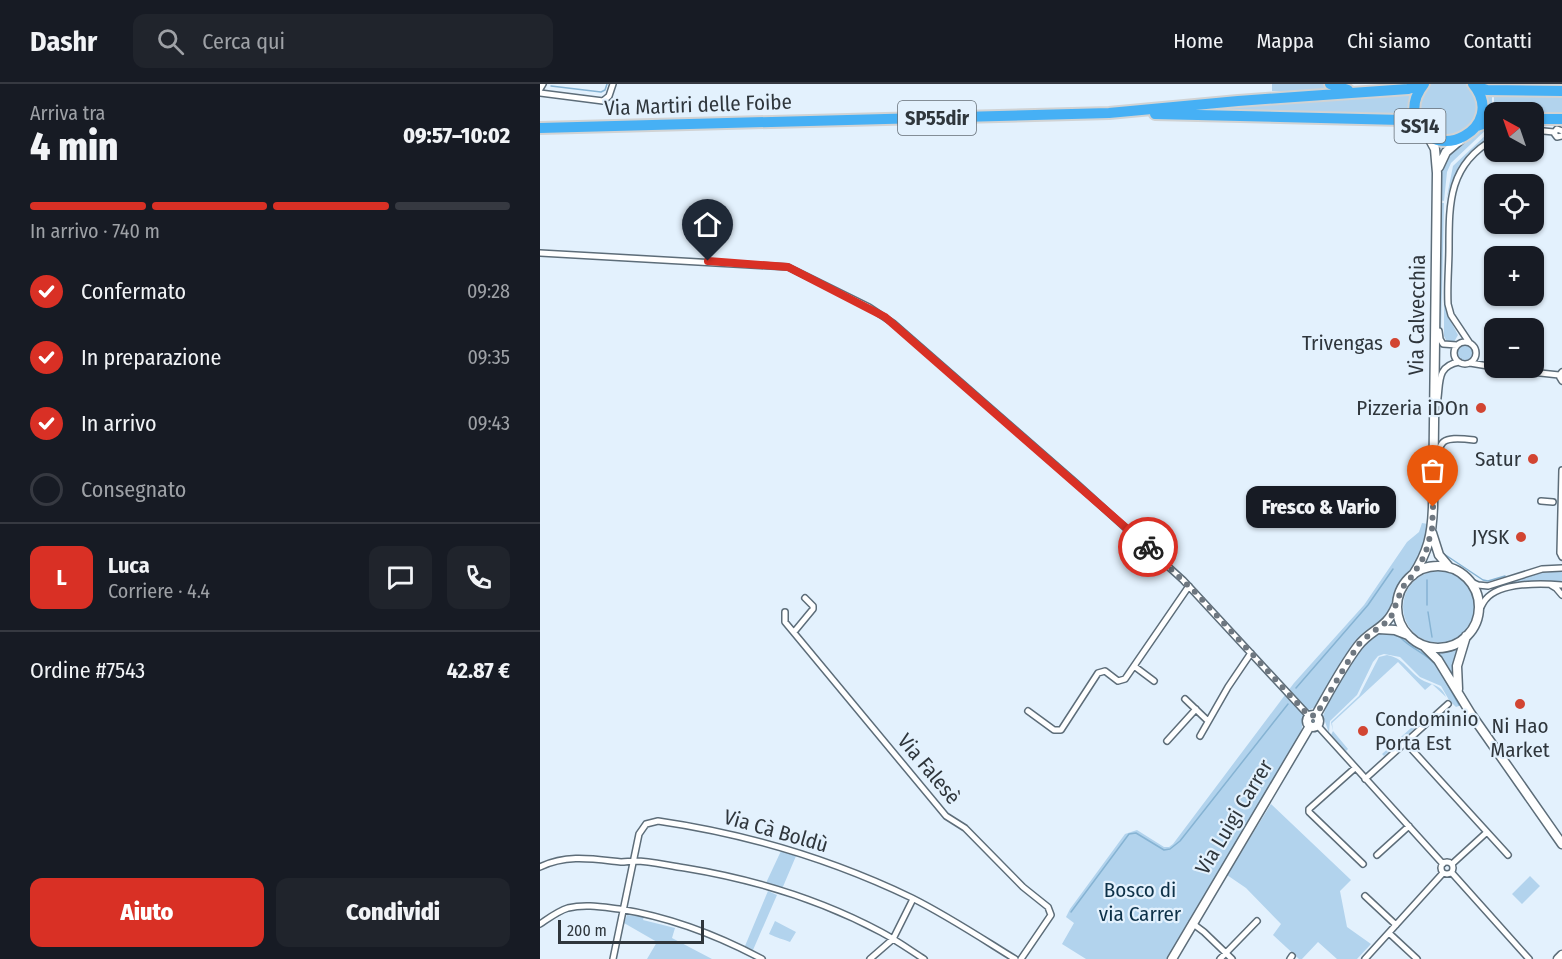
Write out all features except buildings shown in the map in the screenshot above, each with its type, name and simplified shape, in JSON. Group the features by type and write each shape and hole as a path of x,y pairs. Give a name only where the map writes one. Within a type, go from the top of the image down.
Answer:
{"highway":[{"path":"1330,84 1343,90 1372,92"},
{"name":"Via Martiri delle Foibe","path":"1109,113 1408,89 1423,84"},
{"name":"SS14","path":"1423,84 1415,104 1416,116 1424,130 1443,141 1461,138 1477,126 1482,105 1474,85"},
{"path":"1474,85 1487,90 1562,91"},
{"name":"Via Martiri delle Foibe","path":"540,128 1109,113 1402,120 1414,122 1424,130"},
{"path":"1544,119 1562,119"},
{"path":"1477,126 1484,124"}],"main road":[{"name":"Via Calvecchia","path":"1424,130 1435,149 1437,173 1432,529 1436,549 1451,568"},
{"name":"Via Calvecchia","path":"1437,173 1442,157 1461,138"},
{"name":"Via Calvecchia","path":"1413,575 1425,555 1432,529"},
{"path":"1313,726 1320,720 1312,715 1358,645 1388,621 1403,586 1413,575 1432,567 1451,568 1469,581 1477,596 1478,612 1466,636 1457,666 1456,682 1459,695"},
{"path":"1398,601 1399,618 1408,635"},
{"path":"1379,629 1395,630 1408,635 1438,660 1459,695 1562,844"},
{"path":"1422,645 1436,648 1446,647 1466,636"},
{"name":"Via Luigi Carrer","path":"1172,959 1313,726"},
{"path":"1558,959 1562,955"}],"street":[{"path":"543,84 540,91 603,101 609,96 613,84"},
{"path":"1544,131 1562,130"},
{"path":"1554,132 1556,137 1562,136"},
{"path":"1484,146 1466,162 1457,176 1450,199 1448,300 1451,315 1484,363"},
{"path":"540,253 779,265 794,269 869,307 893,323 1083,489 1189,586 1312,715"},
{"path":"1435,268 1439,289 1440,339 1447,345 1468,342"},
{"path":"1459,329 1458,345 1454,354 1460,362"},
{"path":"1468,363 1476,353"},
{"path":"1434,411 1442,372 1448,365 1460,362 1484,366"},
{"path":"1544,374 1561,376"},
{"path":"1433,491 1437,483 1441,443 1451,437 1474,440"},
{"path":"1561,555 1562,470"},
{"path":"1541,501 1553,502"},
{"path":"1469,581 1488,586 1542,569 1562,568"},
{"path":"1540,584 1552,585 1562,595"},
{"path":"1478,612 1486,599 1494,593 1516,586 1562,585"},
{"path":"1028,711 1054,730 1061,730 1098,673 1105,672 1121,681 1125,679 1189,586"},
{"path":"794,632 813,609 805,598"},
{"path":"777,620 785,622 785,612"},
{"name":"Via Falesè","path":"785,622 946,816 966,828 1023,887 1048,907 1051,915 1058,919"},
{"path":"1200,736 1251,653"},
{"path":"1134,666 1154,681"},
{"path":"1185,699 1208,721"},
{"path":"1365,779 1448,704"},
{"path":"1167,741 1196,709"},
{"path":"1313,726 1443,864"},
{"path":"1405,742 1508,855"},
{"path":"1355,768 1309,809 1309,812 1364,864"},
{"name":"Via Cà Boldù","path":"613,959 640,830 658,820 782,847 851,871 913,899 1015,959"},
{"path":"1377,855 1409,826"},
{"path":"1452,864 1487,832"},
{"path":"540,867 557,861 579,858 633,862 704,872 766,887 825,907 893,939 924,959"},
{"path":"1443,864 1448,862 1452,864"},
{"path":"1443,864 1441,869 1443,873"},
{"path":"1452,864 1454,869 1452,873"},
{"path":"1443,873 1448,875 1452,873"},
{"path":"1365,959 1443,873"},
{"path":"1452,873 1529,959"},
{"path":"1365,896 1396,925"},
{"path":"870,959 893,939 913,899"},
{"path":"540,924 562,910 575,907 597,906 623,910 683,923 762,959"},
{"path":"1021,959 1051,915"},
{"path":"1220,959 1257,921"},
{"path":"1192,923 1232,959"},
{"path":"1389,933 1417,959"}],"green space":[{"path":"1272,84 1325,84 1336,91 1272,91"},
{"path":"1431,84 1466,84 1476,98 1477,111 1472,123 1462,131 1450,135 1437,134 1427,128 1420,114 1420,101"},
{"path":"1414,92 1412,117 1184,109"},
{"path":"1482,92 1562,92 1562,118 1544,118 1544,102 1494,102 1494,95 1492,95 1492,102 1484,102 1483,118"},
{"path":"1484,126 1484,132 1451,163 1447,172 1444,201 1440,200 1443,159"},
{"path":"1484,137 1484,143 1469,155 1458,171 1446,201 1453,166"},
{"path":"1440,203 1444,203 1441,336 1445,344 1440,335"},
{"path":"1444,292 1449,318 1458,335 1454,342 1448,344 1444,336"},
{"path":"1465,344 1471,347 1474,353 1471,359 1465,362 1459,359 1456,353 1459,347"},
{"name":"Bosco di via Carrer","path":"1422,523 1428,524 1425,547 1417,564 1400,584 1388,618 1367,632 1316,707 1308,710 1303,718 1301,735 1169,959 1086,959 1062,944 1074,923 1066,917 1070,909 1125,834 1137,830 1164,847 1173,844 1294,683 1364,605 1407,542 1419,532"},
{"path":"1439,571 1459,577 1469,587 1475,607 1469,627 1459,637 1439,643 1419,637 1409,627 1403,607 1409,587 1419,577"},
{"path":"1562,571 1562,582 1534,581 1511,584 1510,582 1541,573"},
{"path":"1384,631 1405,636 1414,645 1429,653 1462,705 1456,707 1441,686 1420,677 1400,657 1384,654 1378,656 1373,662 1357,695 1330,721 1329,733 1323,716 1330,698 1359,650"},
{"path":"1459,648 1453,680 1445,662 1437,653"},
{"path":"1387,655 1397,659 1419,678 1432,684 1425,690 1398,662 1332,723 1333,731 1331,722 1359,696 1379,657"},
{"path":"1432,684 1441,689 1446,697"},
{"path":"1421,719 1423,721 1384,756 1382,754"},
{"path":"1333,731 1348,749 1346,751 1331,735"},
{"path":"1271,804 1351,880 1340,891 1347,927 1371,944 1357,959 1337,959 1318,942 1302,959 1299,959 1273,935 1281,924 1246,888 1227,875"},
{"path":"781,851 796,856 782,889 766,883"},
{"path":"1530,876 1540,886 1522,904 1512,894"},
{"path":"768,891 777,895 753,950 745,946"},
{"path":"627,915 644,917 643,920 675,928 672,938 712,959 647,959 657,942 624,923"},
{"path":"775,921 796,932 790,942 769,934"}],"waterway":[{"path":"551,86 601,92 605,90 607,84"},
{"path":"1444,554 1483,580 1488,581 1505,576"},
{"path":"1296,688 1368,605 1393,569"},
{"path":"1427,580 1427,605"},
{"path":"1428,612 1432,637"},
{"path":"1400,637 1436,665"},
{"path":"1445,680 1459,705"},
{"path":"1071,912 1129,834 1136,833 1164,850 1170,849 1180,841 1288,704"}],"way so far":[{"path":"1148,547 1197,594 1309,716 1316,715 1358,645 1379,629 1392,615 1402,588 1425,555 1432,529 1433,507"}],"place":[{"name":"Trivengas","path":"1395,343"},
{"name":"Pizzeria iDOn","path":"1481,408"},
{"name":"Satur","path":"1533,459"},
{"name":"Fresco & Vario","path":"1433,507"},
{"name":"JYSK","path":"1521,537"},
{"name":"Ni Hao Market","path":"1520,704"},
{"name":"Condominio Porta Est","path":"1363,731"}],"route":[{"path":"708,261 788,267 885,317 1148,547"}]}
